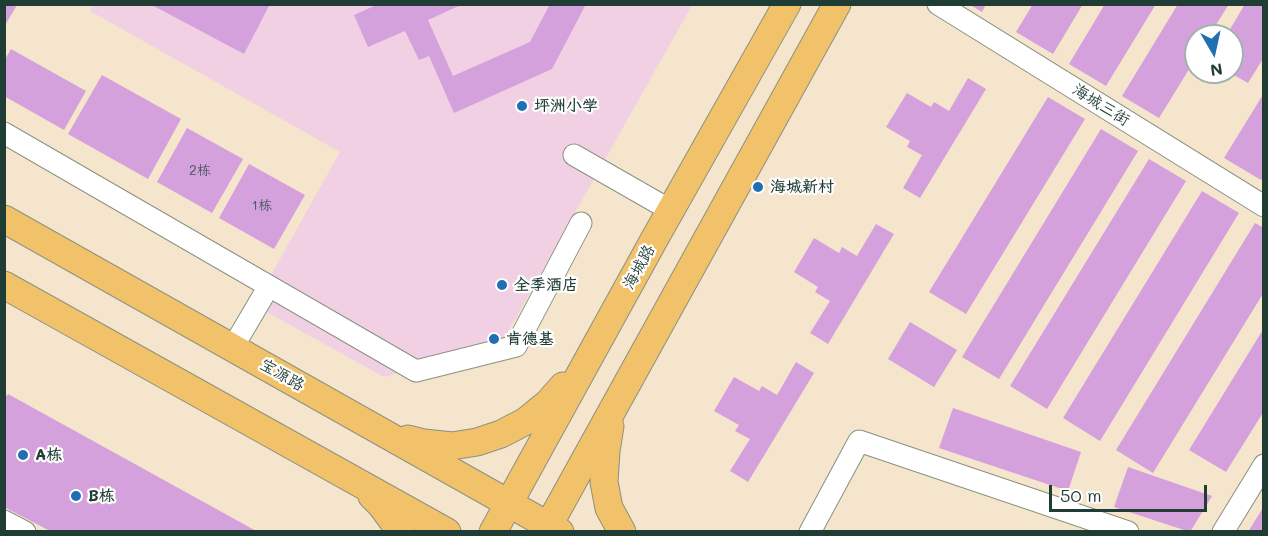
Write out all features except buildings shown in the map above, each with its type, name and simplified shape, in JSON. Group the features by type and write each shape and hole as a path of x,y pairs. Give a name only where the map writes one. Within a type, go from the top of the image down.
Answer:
{"main road":[{"name":"海城路","path":"493,531 670,210 787,4"},
{"path":"551,529 625,387 837,4"},
{"name":"宝源路","path":"4,219 551,529"},
{"path":"4,285 447,531"},
{"path":"377,429 424,443 452,446 477,442 501,434 526,421 548,403 588,358"},
{"path":"622,531 609,508 604,482 610,425 625,387"},
{"path":"349,476 381,505 401,531"}],"street":[{"name":"海城三街","path":"938,4 1263,206"},
{"path":"4,133 416,371 516,346 582,223"},
{"path":"574,155 670,210"},
{"path":"233,347 269,286"},
{"path":"810,531 859,441 1128,531"},
{"path":"1223,531 1263,465"},
{"path":"4,521 26,531"}],"shaded area":[{"path":"94,4 692,5 501,344 384,377 254,305 340,152 90,11"}],"place":[{"name":"坪洲小学","path":"522,106"},
{"name":"海城新村","path":"758,187"},
{"name":"全季酒店","path":"502,285"},
{"name":"肯德基","path":"494,339"},
{"name":"A栋","path":"23,455"},
{"name":"B栋","path":"76,496"}]}
